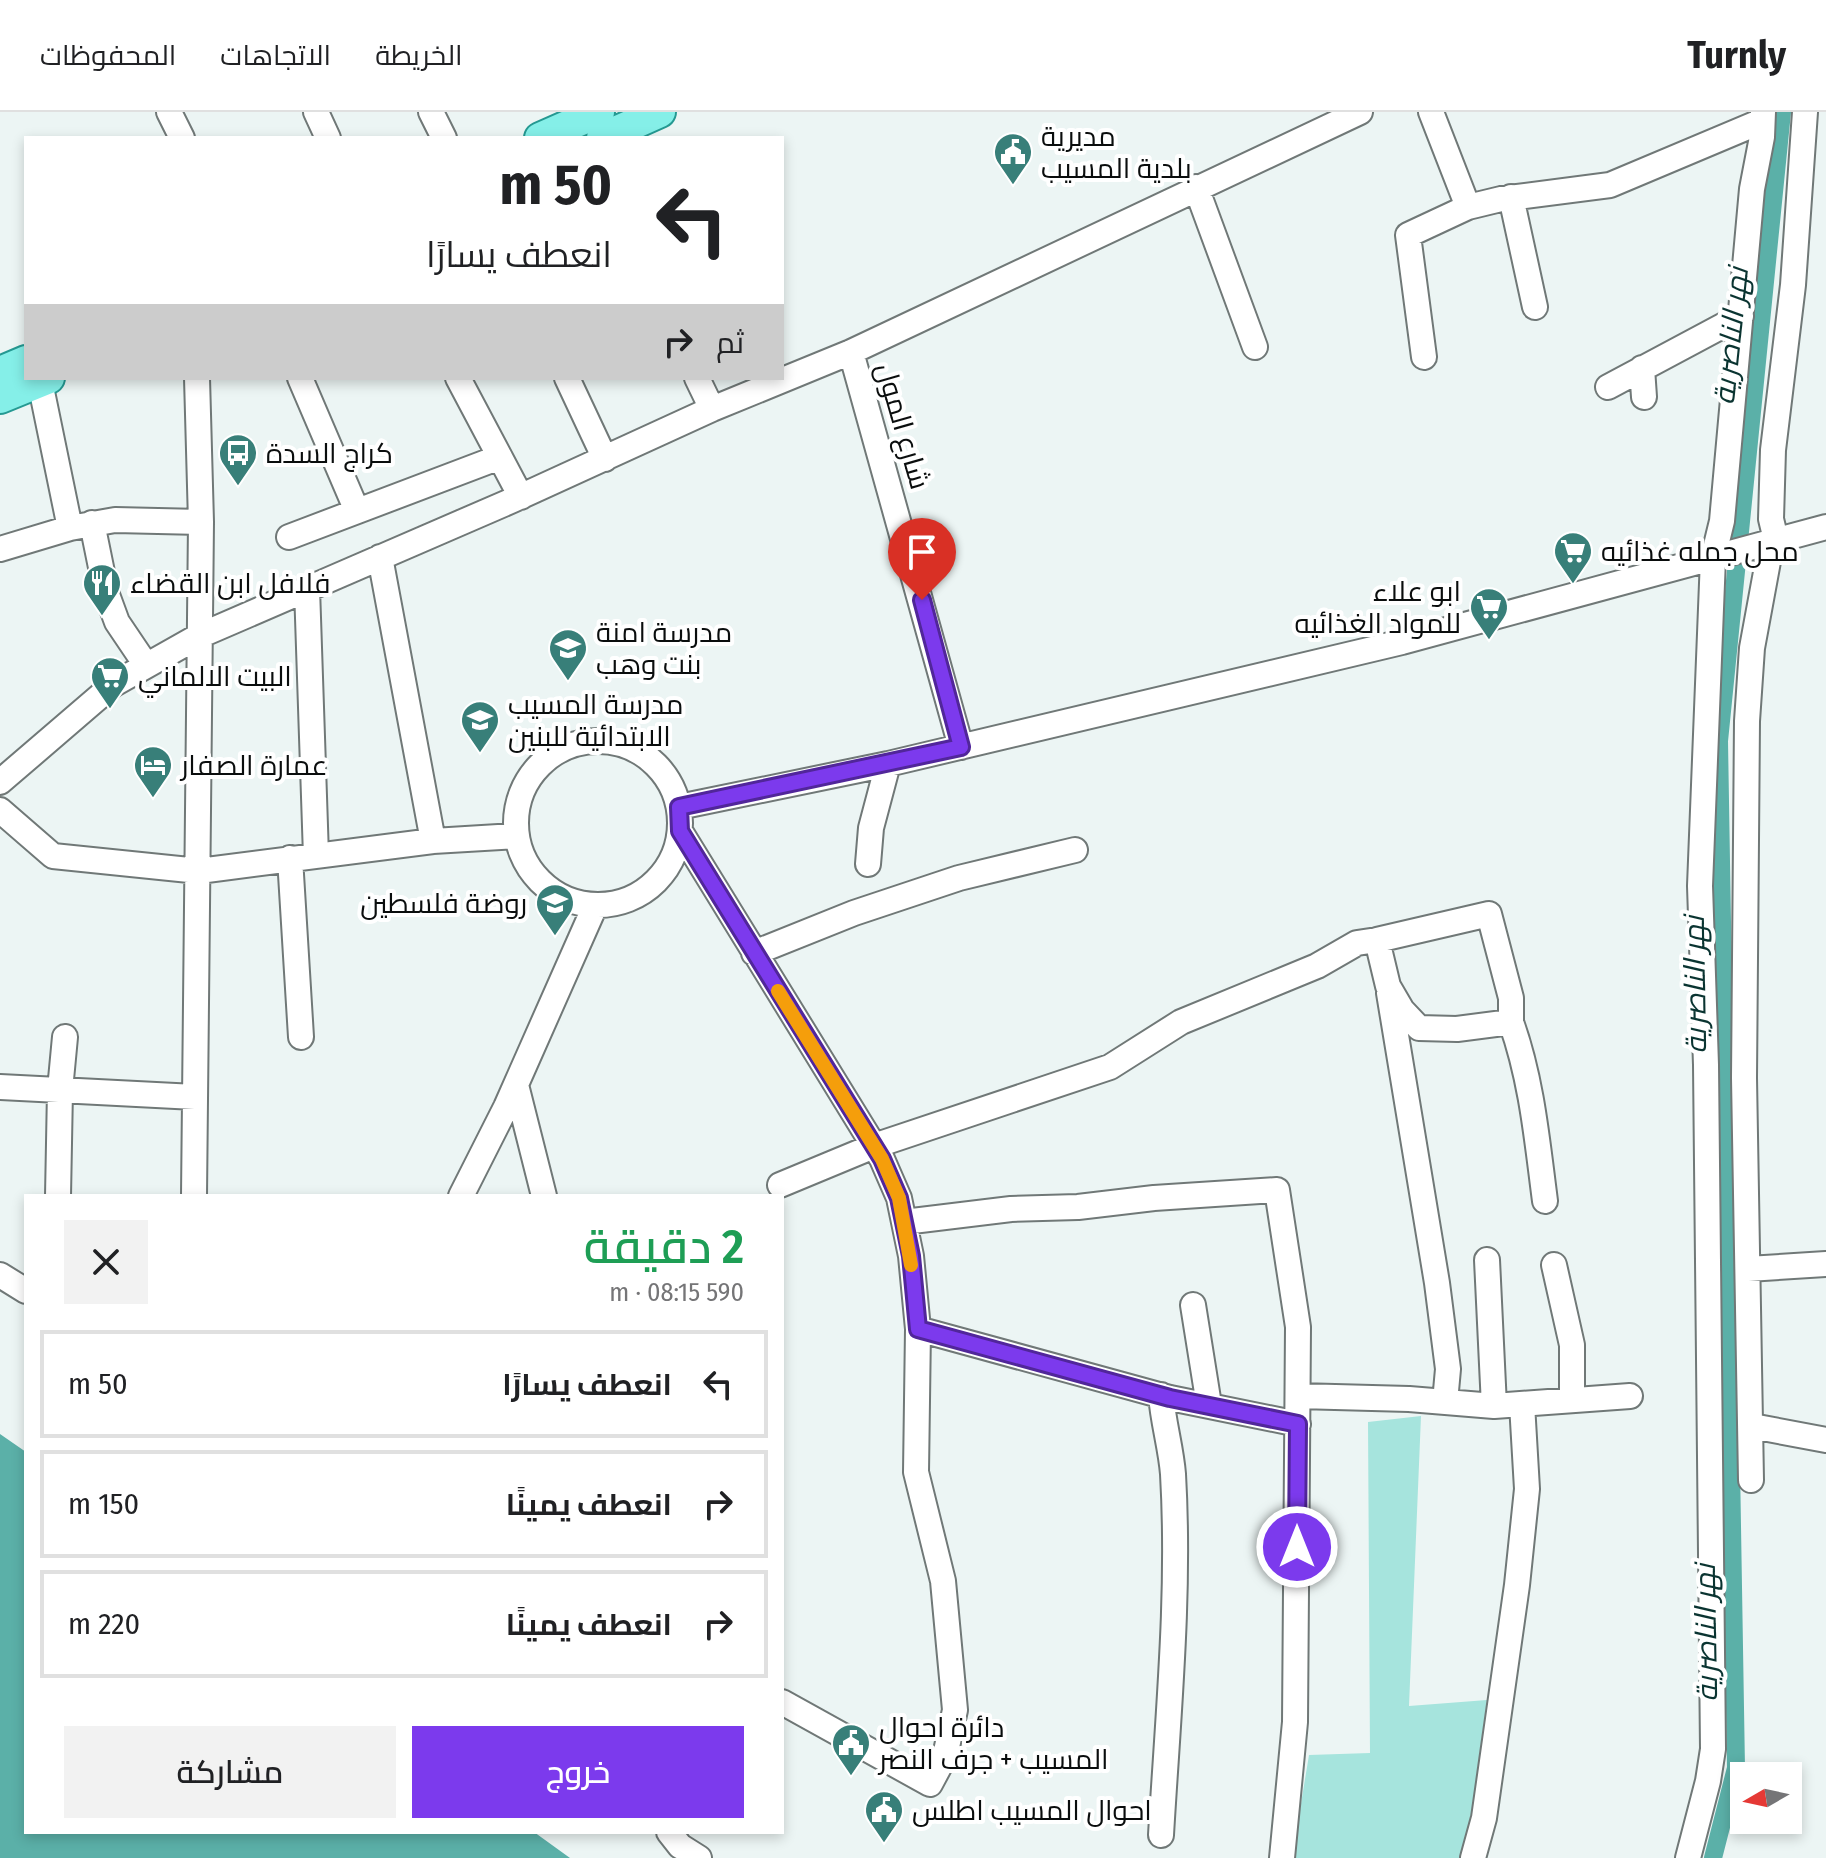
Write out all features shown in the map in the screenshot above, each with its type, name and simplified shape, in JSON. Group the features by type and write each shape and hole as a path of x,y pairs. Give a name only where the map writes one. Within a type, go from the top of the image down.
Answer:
{"main road":[{"path":"546,136 589,121 660,112"},
{"path":"0,372 24,373"},
{"path":"0,398 28,380"}],"street":[{"path":"169,112 181,136"},
{"path":"316,112 327,136"},
{"path":"431,112 443,136"},
{"path":"784,379 851,352 1360,112"},
{"path":"1431,112 1468,207"},
{"path":"1751,1480 1744,1078 1747,721 1752,648 1774,540 1771,519 1773,450 1793,285 1805,112"},
{"path":"1424,357 1408,235 1468,207 1511,197 1610,185 1762,116"},
{"path":"1688,1858 1713,1749 1706,1065 1700,886 1718,557 1752,189 1762,116"},
{"path":"1196,187 1255,347"},
{"path":"1511,197 1535,307"},
{"path":"1608,387 1741,316"},
{"name":"شارع المول","path":"851,352 961,747"},
{"path":"1642,368 1644,397"},
{"path":"40,380 81,526 117,622 146,665"},
{"path":"194,1194 201,522 197,380"},
{"path":"301,380 357,511"},
{"path":"459,380 521,497"},
{"path":"568,380 605,459"},
{"path":"698,380 712,409"},
{"path":"0,782 114,684 199,636 783,380"},
{"path":"289,537 500,457"},
{"path":"0,549 81,526 137,519 201,522"},
{"path":"680,819 888,764 1402,642 1826,527"},
{"path":"380,557 433,841"},
{"path":"307,588 316,856"},
{"path":"680,819 671,860 652,885 635,897 616,904 595,906 573,902 544,885 523,858 516,836 516,808 526,781 545,759 569,745 597,740 625,744 650,758 669,780 680,819 754,953 874,1146 899,1198 911,1256 918,1329 916,1472 943,1581 955,1710 945,1756 930,1784 784,1703"},
{"path":"868,864 871,828 888,764"},
{"path":"0,810 53,856 199,871 433,841 516,836"},
{"path":"754,953 854,913 959,878 1075,850"},
{"path":"290,858 301,1037"},
{"path":"462,1194 516,1085 595,906"},
{"path":"780,1185 874,1146 1110,1067 1181,1022 1317,966 1357,943 1489,914 1511,998 1511,1022 1532,1094 1545,1201"},
{"path":"1377,940 1388,986 1437,1283 1448,1369 1445,1402"},
{"path":"1388,986 1402,1010 1419,1028 1457,1029 1511,1022"},
{"path":"58,1194 60,1090 65,1037"},
{"path":"516,1085 543,1194"},
{"path":"0,1087 195,1097"},
{"path":"904,1222 1011,1209 1078,1207 1154,1198 1277,1190 1298,1327 1295,1722 1282,1858"},
{"path":"1487,1260 1494,1406"},
{"path":"1748,1269 1826,1264"},
{"path":"1554,1265 1572,1345 1572,1400"},
{"path":"0,1275 24,1290"},
{"path":"1193,1305 1209,1405"},
{"path":"918,1329 1161,1395 1298,1424"},
{"path":"1161,1395 1173,1471 1174,1529 1161,1835"},
{"path":"1298,1396 1494,1406 1630,1396"},
{"path":"1473,1858 1484,1818 1494,1755 1527,1489 1522,1404"},
{"path":"1752,1426 1826,1440"},
{"path":"671,1834 680,1846 699,1858"}],"shaded area":[{"path":"1421,1416 1409,1706 1487,1700 1465,1858 1292,1858 1309,1755 1370,1753 1368,1422"},
{"path":"0,1434 24,1451 24,1834 537,1834 570,1858 0,1858"}],"waterway":[{"name":"نهر الناصرية","path":"1713,1858 1736,1768 1719,741 1782,112"}],"slow traffic":[{"path":"778,991 882,1159 899,1198 911,1265"}],"place":[{"name":"مديرية بلدية المسيب","path":"1013,186"},
{"name":"كراج السدة","path":"238,487"},
{"name":"محل جمله غذائيه","path":"1573,585"},
{"name":"فلافل ابن القضاء","path":"102,617"},
{"name":"ابو علاء للمواد الغذائيه","path":"1489,641"},
{"name":"مدرسة امنة بنت وهب","path":"568,682"},
{"name":"البيت الالماني","path":"110,710"},
{"name":"مدرسة المسيب الابتدائية للبنين","path":"480,754"},
{"name":"عمارة الصفار","path":"153,799"},
{"name":"روضة فلسطين","path":"555,937"},
{"name":"دائرة احوال المسيب + جرف النصر","path":"851,1777"},
{"name":"احوال المسيب اطلس","path":"884,1844"}],"route":[{"path":"922,600 961,747 679,807 680,831 882,1159 899,1198 911,1256 918,1329 1170,1398 1298,1424 1297,1547"}]}
